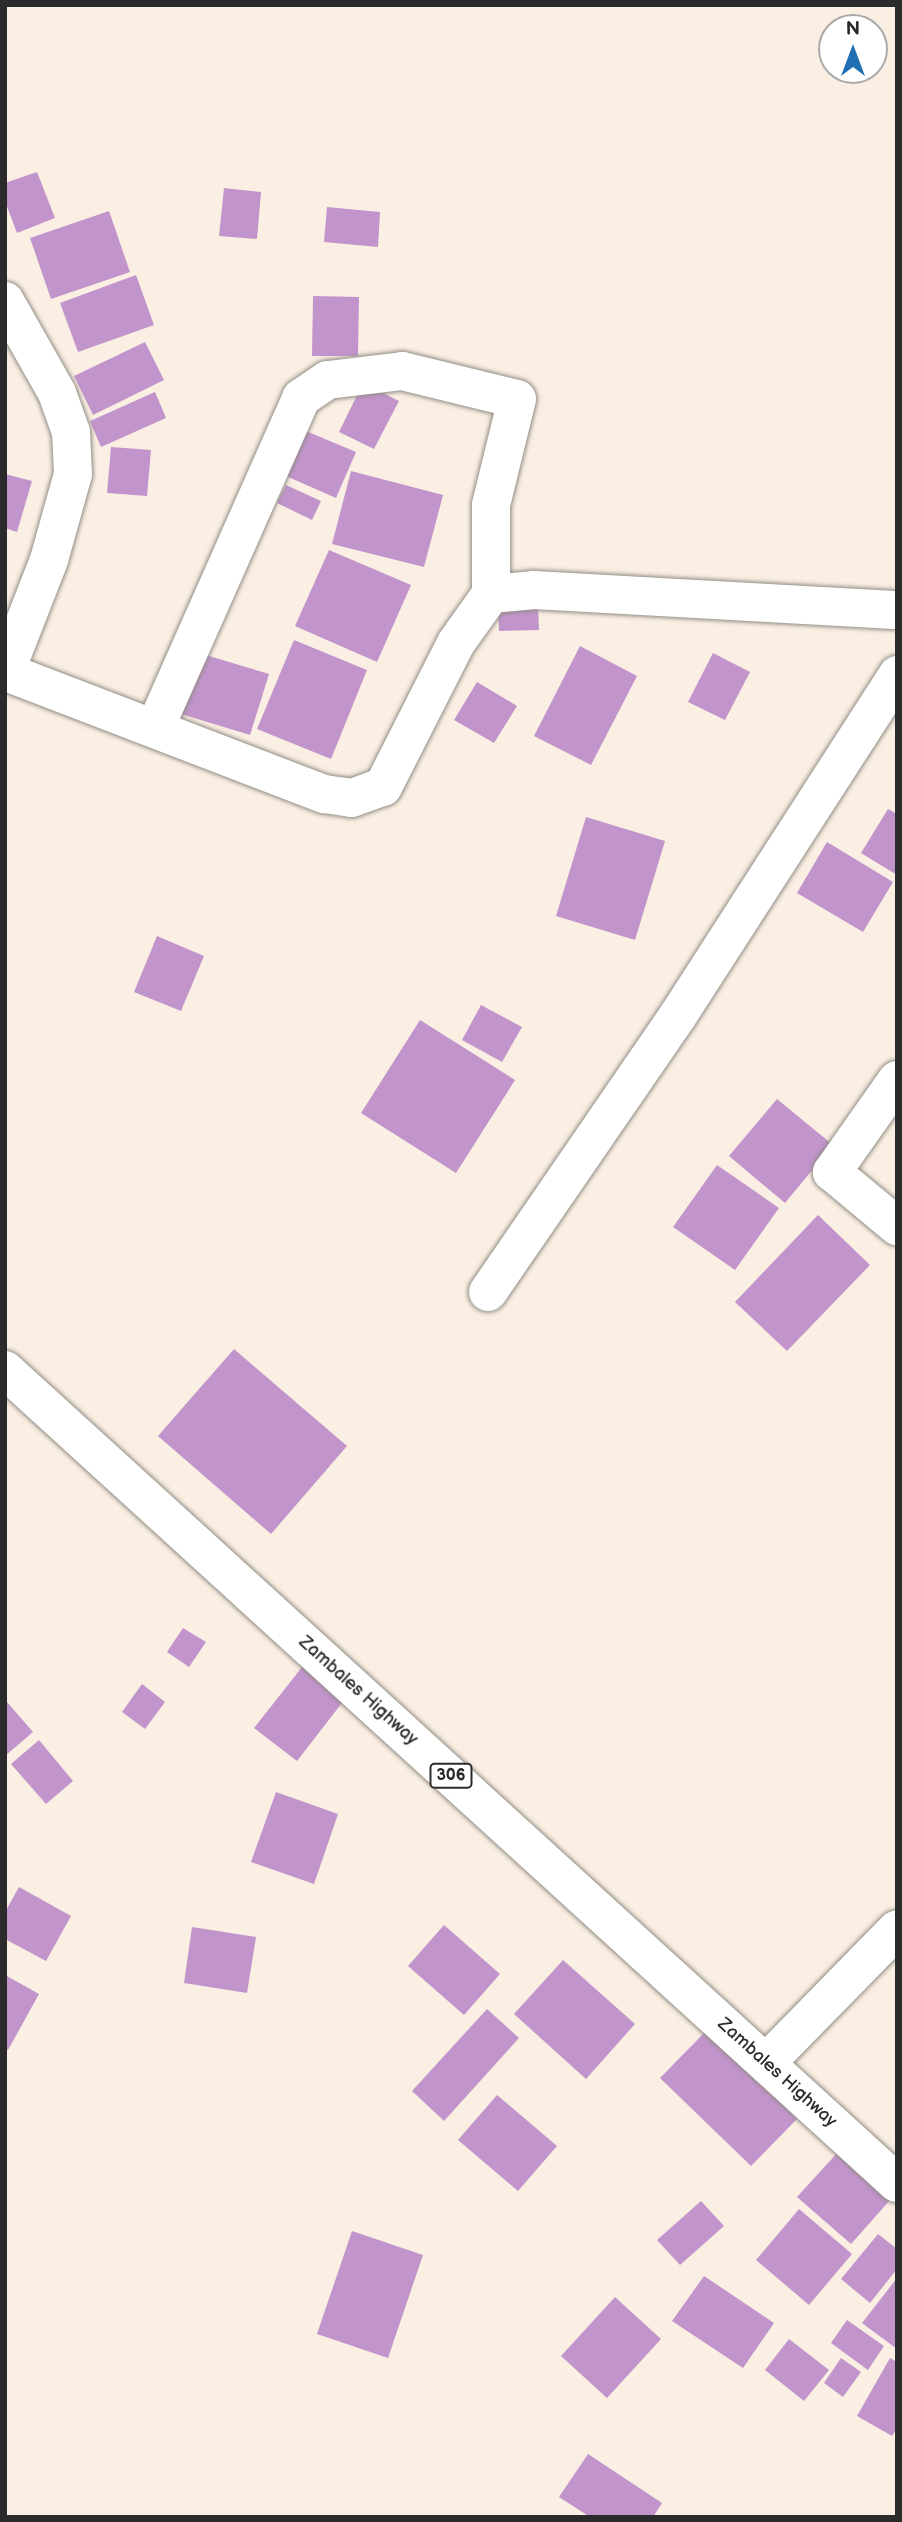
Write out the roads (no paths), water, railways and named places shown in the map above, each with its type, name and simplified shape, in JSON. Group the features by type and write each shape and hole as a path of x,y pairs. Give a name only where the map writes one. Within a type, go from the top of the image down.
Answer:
{"street":[{"path":"5,301 57,393 71,432 73,474 49,560 6,673 324,794 352,798 383,787 456,643 491,594 491,505 517,399 402,371 328,380 301,398 155,728"},
{"path":"491,594 535,590 897,610"},
{"path":"488,1292 677,1017 897,675"},
{"path":"897,1080 832,1172 897,1226"},
{"name":"Zambales Highway","path":"5,1370 897,2182"},
{"path":"766,2063 897,1929"}]}
